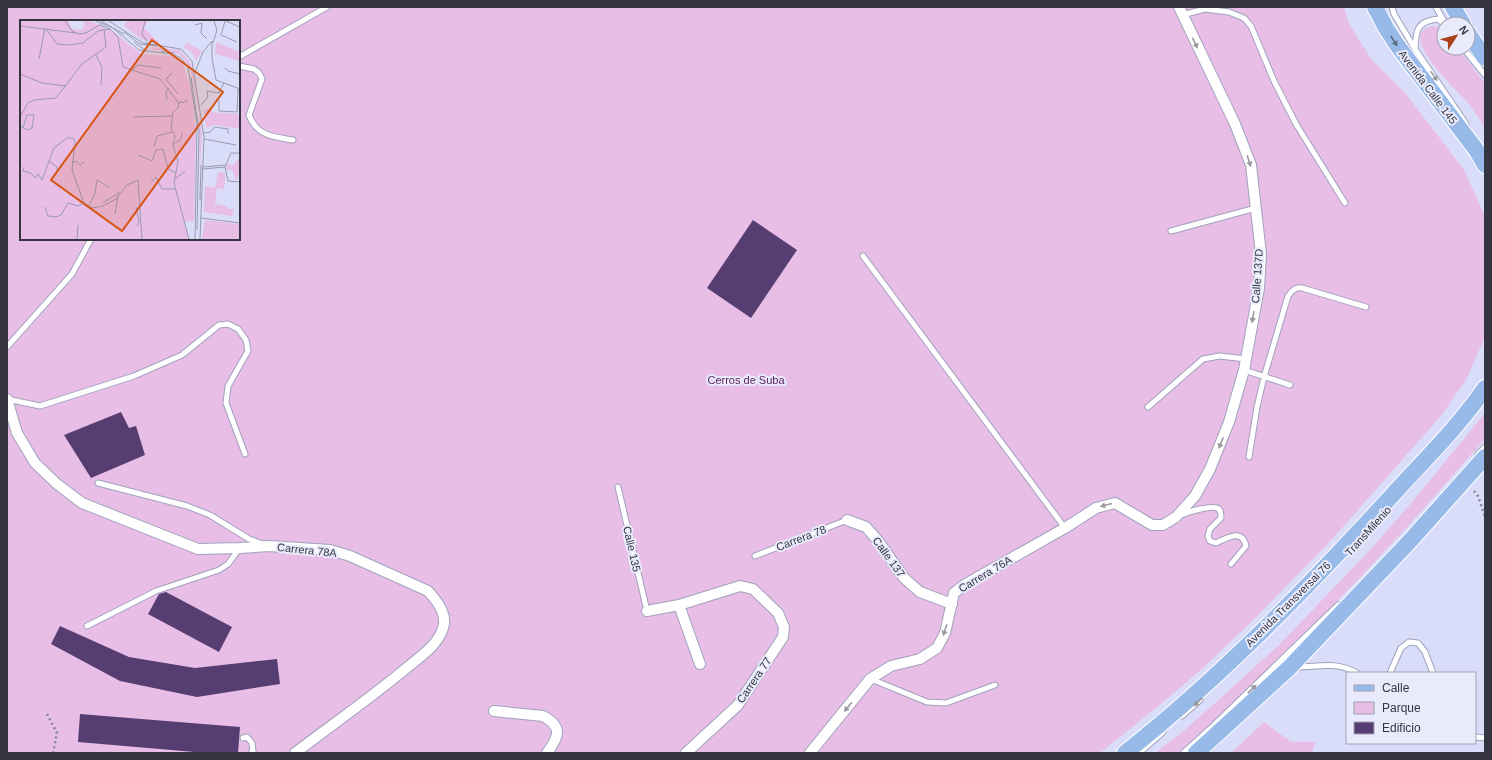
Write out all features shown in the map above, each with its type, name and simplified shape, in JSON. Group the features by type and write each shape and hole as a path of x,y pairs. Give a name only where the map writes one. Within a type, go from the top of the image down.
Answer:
{"main road":[{"name":"Avenida Calle 145","path":"1375,7 1397,45 1477,151 1485,165"},
{"path":"1453,7 1458,16"},
{"path":"1476,45 1485,58"},
{"name":"Avenida Transversal 76","path":"1125,753 1190,699 1258,636 1324,570 1440,443 1474,404 1485,388"},
{"path":"1196,753 1289,668 1409,542 1468,484 1480,457"}],"street":[{"name":"Calle 137D","path":"1152,525 1163,525 1176,517 1195,496 1210,469 1229,422 1244,370 1259,288 1261,254 1251,165 1244,146 1181,11"},
{"name":"Carrera 78A","path":"7,399 17,433 35,463 57,484 82,503 198,549 269,546 330,550 350,556 428,591 437,601 444,616 443,630 435,644 390,682 295,753"},
{"name":"Carrera 76A","path":"810,753 870,679 891,666 920,659 937,648 945,633 954,593 964,585 1065,528 1096,508 1115,503 1152,525"},
{"name":"Calle 137","path":"847,520 866,527 879,542 904,578 920,592 952,604"},
{"name":"Carrera 77","path":"679,605 740,586 753,589 778,613 784,627 783,638 738,705 686,753"},
{"path":"647,611 679,605 700,664"},
{"path":"494,711 543,716 550,720 556,726 557,734 556,741 547,753"}],"lane":[{"path":"240,56 328,7"},
{"path":"1392,7 1394,14 1415,49 1471,131"},
{"path":"1436,7 1441,16"},
{"path":"1181,11 1205,9 1229,12 1244,18 1251,26 1274,81 1296,124 1345,204"},
{"path":"1415,49 1416,32 1421,25 1429,20 1436,19"},
{"path":"1470,56 1485,75"},
{"path":"240,66 254,69 260,73 262,79 249,115 252,124 261,132 275,137 293,140"},
{"path":"1482,147 1485,152"},
{"path":"1171,231 1256,208"},
{"path":"7,347 72,274 90,240"},
{"path":"863,256 1065,528"},
{"path":"1249,457 1257,407 1264,377 1288,296 1297,287 1366,307"},
{"path":"7,399 40,406 134,376 182,355 219,325 228,324 238,329 246,340 248,351 228,386 226,403 245,454"},
{"path":"1148,407 1202,359 1220,356 1246,359"},
{"path":"1244,370 1290,385"},
{"path":"1424,470 1464,425"},
{"path":"1480,457 1485,447"},
{"path":"98,483 187,506 210,516 249,539 269,546"},
{"name":"Calle 135","path":"618,487 647,611"},
{"path":"1176,517 1190,511 1214,507 1218,508 1221,518 1210,529 1208,536 1210,541 1216,543 1234,536 1239,536 1244,540 1246,546 1231,564"},
{"name":"Carrera 78","path":"755,556 847,520"},
{"path":"1392,551 1413,528"},
{"path":"87,626 156,591 220,570 228,564 240,548"},
{"path":"1183,753 1214,726 1344,599"},
{"path":"1390,672 1401,648 1409,642 1418,643 1425,652 1433,672"},
{"path":"1289,668 1337,665 1355,672"},
{"path":"870,679 927,702 946,703 995,685"},
{"path":"1178,720 1206,695"},
{"path":"1139,753 1166,729"},
{"path":"243,738 247,738 252,743 253,751 251,753"}],"path":[{"path":"1468,484 1478,496 1485,518"},
{"path":"47,714 57,733 53,753"}],"green space":[{"name":"Cerros de Suba","path":"7,7 1344,7 1349,24 1372,60 1406,94 1464,170 1485,216 1485,337 1466,380 1440,417 1326,546 1204,667 1100,753 7,753"},
{"path":"1433,26 1436,27 1436,56 1464,56 1485,83 1485,128 1470,105 1442,75 1424,50 1420,39 1423,31"},
{"path":"1485,413 1485,439 1407,527 1352,586 1267,671 1178,753 1155,753 1180,734 1280,644 1370,550 1413,501"},
{"path":"1264,722 1291,742 1315,742 1312,753 1231,753"}],"building":[{"path":"753,220 797,250 751,318 707,288"},
{"path":"121,412 129,428 136,426 145,455 91,478 64,435"},
{"path":"166,592 232,627 219,652 148,614 159,594"},
{"path":"60,626 129,657 195,668 277,659 280,684 197,697 120,681 51,644"},
{"path":"80,714 240,727 238,753 206,753 78,742"}]}
